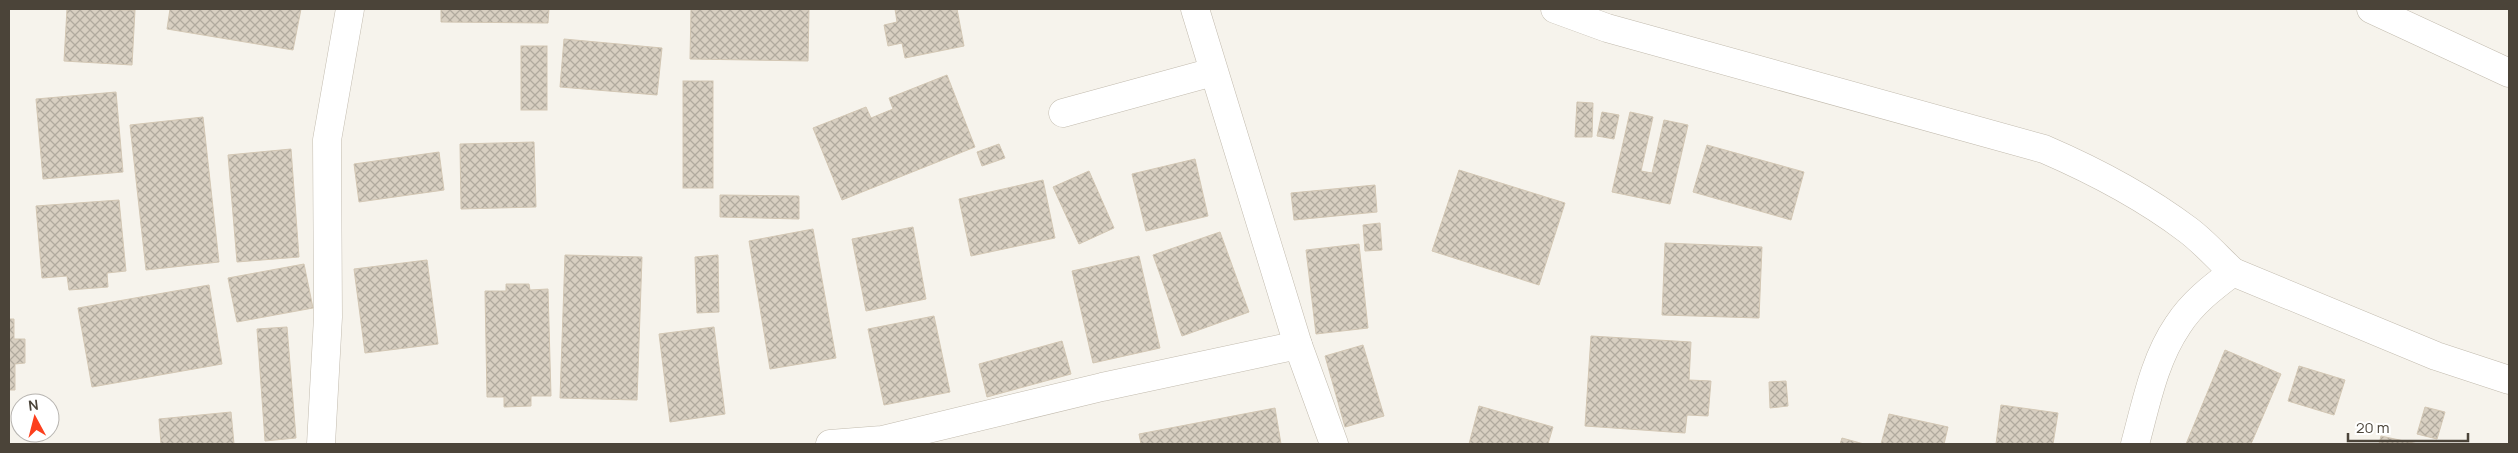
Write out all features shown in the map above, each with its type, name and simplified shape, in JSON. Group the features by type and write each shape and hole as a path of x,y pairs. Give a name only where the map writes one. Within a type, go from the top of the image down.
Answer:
{"street":[{"path":"321,444 328,317 327,140 350,9"},
{"path":"1195,9 1298,345 1334,444"},
{"path":"1555,9 1607,28 2044,149 2105,177 2144,200 2189,231 2233,272 2436,356 2509,380"},
{"path":"2371,9 2509,73"},
{"path":"1064,113 1213,72"},
{"path":"2135,444 2154,374 2178,325 2204,294 2233,272"},
{"path":"830,444 882,440 1102,387 1298,345"}],"building":[{"path":"67,9 135,10 132,65 64,61"},
{"path":"170,9 301,9 293,50 167,29"},
{"path":"441,9 549,9 548,23 441,22"},
{"path":"691,9 809,9 808,61 690,59"},
{"path":"895,9 957,9 964,46 905,58 902,43 888,46 884,25 897,22"},
{"path":"564,39 662,48 657,95 560,87"},
{"path":"521,46 547,46 547,110 521,110"},
{"path":"947,75 975,147 842,200 813,128 866,107 871,118 893,109 889,98"},
{"path":"683,81 713,81 713,188 683,188"},
{"path":"116,92 123,172 43,179 36,99"},
{"path":"1577,102 1593,103 1592,137 1575,137"},
{"path":"1602,112 1619,115 1614,139 1597,136"},
{"path":"1630,112 1653,117 1641,171 1652,173 1664,120 1688,125 1670,204 1612,192"},
{"path":"203,117 219,262 146,270 130,125"},
{"path":"534,142 536,207 461,209 460,144"},
{"path":"999,144 1005,158 982,166 977,152"},
{"path":"1707,145 1804,172 1791,220 1693,192"},
{"path":"291,149 299,257 237,262 228,155"},
{"path":"439,152 444,190 359,202 354,164"},
{"path":"1195,159 1208,216 1146,231 1132,174"},
{"path":"1459,170 1565,203 1539,285 1432,251"},
{"path":"1089,171 1114,228 1079,244 1053,187"},
{"path":"1043,180 1055,238 971,256 959,199"},
{"path":"1375,185 1377,212 1294,220 1291,193"},
{"path":"720,195 799,196 799,219 720,217"},
{"path":"119,200 126,271 107,273 108,287 69,290 67,276 42,278 36,206"},
{"path":"1380,223 1382,250 1365,251 1363,225"},
{"path":"913,227 926,299 866,311 852,239"},
{"path":"813,229 836,358 770,369 749,241"},
{"path":"1220,232 1249,312 1182,336 1153,255"},
{"path":"1665,243 1762,247 1759,318 1662,315"},
{"path":"1359,244 1368,328 1316,334 1306,250"},
{"path":"565,255 642,257 637,400 560,398"},
{"path":"718,255 719,312 697,313 695,257"},
{"path":"1139,256 1160,348 1093,363 1072,271"},
{"path":"427,260 438,344 365,353 354,269"},
{"path":"304,264 313,308 237,322 228,278"},
{"path":"506,284 529,284 530,290 548,289 551,396 531,396 531,406 504,407 504,397 487,397 485,291 506,291"},
{"path":"209,285 222,364 92,387 78,308"},
{"path":"934,316 950,392 884,405 868,329"},
{"path":"9,319 14,319 14,339 25,339 25,363 15,364 15,390 9,390"},
{"path":"287,327 296,438 265,441 257,329"},
{"path":"714,327 725,414 670,422 659,334"},
{"path":"1591,336 1691,342 1689,380 1711,381 1708,416 1687,415 1685,433 1585,426"},
{"path":"1062,341 1071,374 987,397 979,364"},
{"path":"1363,345 1384,416 1345,427 1325,356"},
{"path":"2225,350 2281,374 2251,444 2186,444"},
{"path":"2299,366 2345,380 2334,415 2288,401"},
{"path":"1786,381 1788,406 1770,408 1769,382"},
{"path":"2001,405 2058,413 2053,444 1996,444"},
{"path":"1479,406 1553,427 1548,444 1469,444"},
{"path":"2425,407 2445,412 2437,439 2417,434"},
{"path":"1275,408 1281,444 1141,444 1139,434"},
{"path":"231,412 234,444 161,444 159,419"},
{"path":"1889,414 1948,427 1944,444 1881,444"},
{"path":"2381,436 2418,444 2379,444"},
{"path":"1842,438 1864,444 1840,444"}]}
